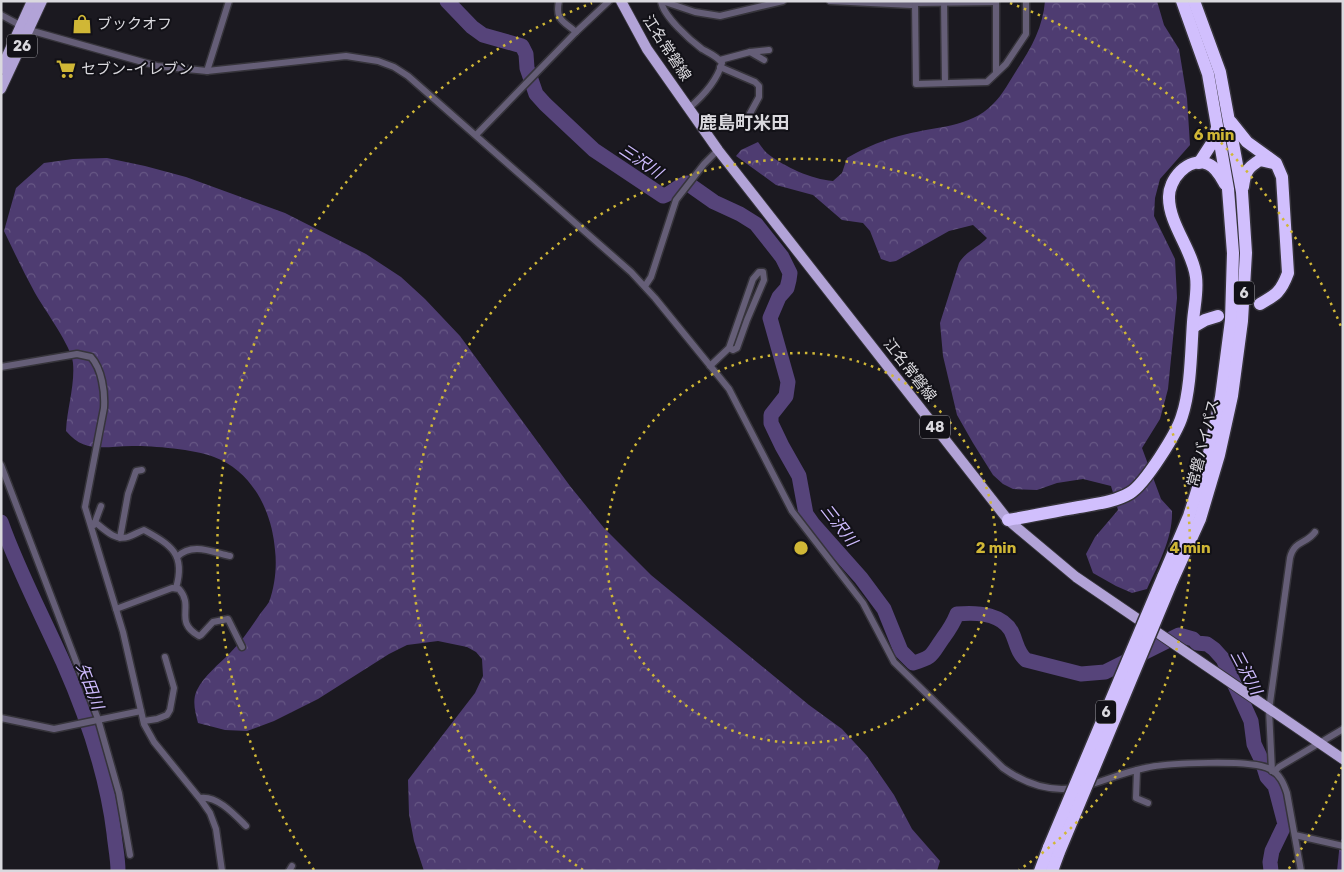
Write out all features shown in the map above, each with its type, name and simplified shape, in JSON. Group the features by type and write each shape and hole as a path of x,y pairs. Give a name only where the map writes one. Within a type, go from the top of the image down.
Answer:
{"highway":[{"name":"常磐バイパス","path":"1168,579 1200,519 1219,455 1232,396 1242,321 1246,253 1242,192 1224,122 1182,1"},
{"name":"常磐バイパス","path":"1040,871 1054,849 1168,579 1209,453 1221,397 1231,320 1233,263 1224,122 1220,72 1194,1"},
{"path":"1199,163 1224,122 1276,163 1282,177 1288,274 1282,288 1276,295 1260,304"},
{"path":"1242,192 1245,173 1253,164 1260,160 1276,163"},
{"path":"1008,520 1123,497 1137,488 1176,431 1182,418 1186,397 1196,292 1195,271 1171,212 1168,198 1170,188 1175,176 1186,167 1199,163 1209,164 1216,170 1228,189"},
{"path":"1193,327 1205,320 1218,316"},
{"name":"常磐バイパス","path":"1052,871 1054,849"}],"main road":[{"name":"26","path":"1,90 32,1"},
{"name":"26","path":"1,69 42,1"},
{"name":"江名常磐線","path":"621,1 647,48 718,150 1008,520 1076,577 1343,759"}],"street":[{"path":"207,71 229,1"},
{"path":"559,1 558,17 576,32"},
{"path":"476,135 576,32 609,1"},
{"path":"770,50 750,52 720,60 701,48 670,19 663,9 662,1 695,12 720,16 783,1"},
{"path":"830,1 911,5 915,3 996,2 996,73"},
{"path":"915,3 916,84 987,82 1006,64 1026,34 1026,1"},
{"path":"944,2 945,83"},
{"path":"1,15 24,28 156,66 207,71 346,56 378,61 394,67 408,76 631,272 644,286 729,389 792,511 863,603 894,662 991,756 1016,777 1040,787 1057,789 1078,788 1160,765 1251,765 1273,772 1279,776 1285,788 1301,871"},
{"path":"750,52 764,60"},
{"path":"689,108 710,86 722,63 720,60"},
{"path":"720,67 755,82 759,86 759,97 747,120"},
{"path":"644,286 652,277 676,200 704,164 718,150"},
{"path":"710,366 729,348 753,279 759,272 762,272 764,280 737,348 734,350 729,348"},
{"path":"1,367 77,354 91,357 95,361 104,401 85,503 123,632 144,721 154,742 210,813 216,829 222,871"},
{"path":"1,465 98,719 120,793 130,855"},
{"path":"120,538 128,494 136,471 142,470"},
{"path":"92,530 102,506"},
{"path":"95,522 114,536 120,538 129,537 144,530 174,550 180,571 176,588"},
{"path":"1273,772 1270,710 1292,550 1297,545 1311,538 1316,532"},
{"path":"177,557 183,551 192,548 200,548 230,556"},
{"path":"116,609 176,588"},
{"path":"176,588 181,591 186,604 184,618 186,624 197,635 201,635 213,622 228,620 242,647"},
{"path":"144,721 167,715 170,710 174,688 165,657"},
{"path":"1,718 54,729 141,711"},
{"path":"1273,772 1278,766 1343,729"},
{"path":"1137,770 1136,798 1148,803"},
{"path":"200,798 206,797 218,802 246,826"},
{"path":"1294,835 1343,846"}],"green space":[{"path":"1045,1 1157,1 1164,25 1179,49 1187,98 1190,145 1160,179 1155,198 1154,216 1175,259 1177,298 1168,389 1160,419 1142,448 1161,499 1172,511 1172,521 1164,551 1147,589 1132,593 1093,573 1086,554 1095,537 1118,510 1111,486 1083,479 1057,483 1037,490 1013,489 1003,484 993,475 957,415 943,356 940,323 959,263 987,238 973,225 949,231 896,261 890,262 881,259 870,231 863,223 842,220 813,195 776,185 736,156 741,150 758,142 768,154 790,168 816,178 833,181 842,173 847,158 869,147 899,136 952,125 974,118 996,101 1023,60 1039,28"},
{"path":"107,158 186,177 285,213 366,254 401,277 460,336 570,486 604,528 651,575 809,705 842,729 867,756 894,795 912,829 940,861 937,871 424,871 414,841 409,814 408,780 475,693 483,676 482,659 476,652 467,647 438,641 407,645 389,654 318,699 274,721 247,731 225,730 198,723 194,702 197,690 208,675 241,640 269,602 275,576 276,556 270,521 258,494 249,482 227,463 214,457 196,452 162,447 88,446 73,438 66,431 73,380 71,356 63,338 39,300 4,231 16,188 44,163 73,159"},
{"path":"1343,837 1343,871 1337,871 1340,842"}],"waterway":[{"name":"三沢川","path":"447,1 472,27 483,35 522,46 526,54 527,68 536,94 594,150 663,196 687,183 714,202 756,224 782,257 790,273 789,280 787,288 779,297 770,318 788,382 786,396 771,415 771,423 799,476 806,514 861,578 884,609 901,651 913,663 929,657 949,630 957,614 965,613 990,616 1004,623 1013,635 1019,652 1026,660 1081,674 1105,672 1179,635 1193,639 1197,643 1207,644 1223,659 1251,721 1254,744 1267,777 1275,786 1285,824 1272,851 1271,871"},
{"name":"矢田川","path":"1,522 80,703 101,768 111,811 118,871"}],"place":[{"name":"ブックオフ","path":"82,24"},
{"name":"セブン-イレブン","path":"66,69"}],"district":[{"name":"鹿島町米田","path":"744,123"}]}
